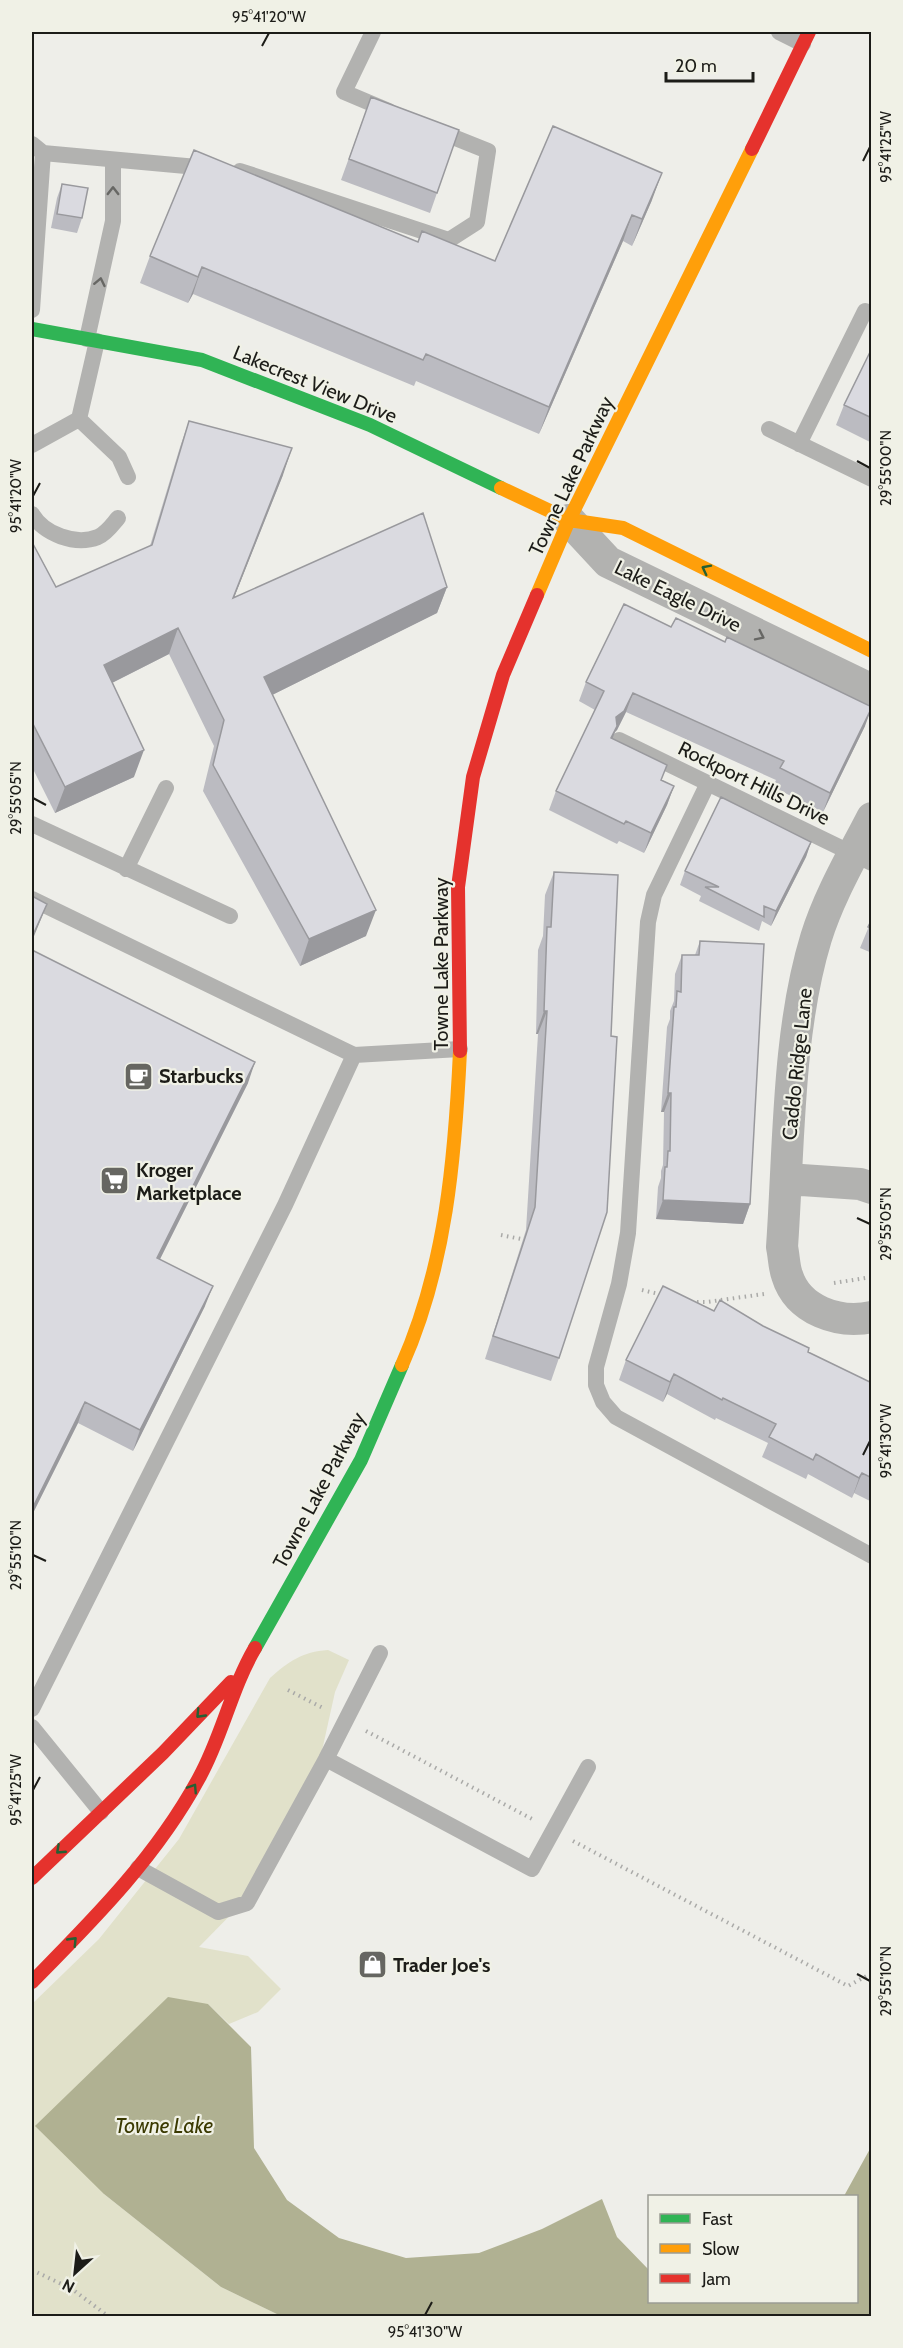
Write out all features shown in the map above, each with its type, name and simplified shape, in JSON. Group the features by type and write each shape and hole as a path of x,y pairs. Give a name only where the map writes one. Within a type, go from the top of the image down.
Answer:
{"street":[{"name":"Towne Lake Parkway","path":"32,1982 114,1898 138,1868 200,1777 241,1672 361,1460 413,1341 441,1239 453,1165 460,1049 458,887 473,777 503,675 569,520 806,38"},
{"name":"Lakecrest View Drive","path":"32,329 202,360 370,425 569,520"},
{"name":"Lake Eagle Drive","path":"569,520 623,528 872,651"},
{"name":"Lake Eagle Drive","path":"569,520 608,562 872,690"},
{"name":"Caddo Ridge Lane","path":"872,818 862,859 817,937 804,985 796,1038 782,1247 787,1276 802,1300 827,1316 852,1321 872,1317"},
{"path":"787,1179 860,1184 872,1188"},
{"name":"Towne Lake Parkway","path":"32,1878 241,1672"}],"lane":[{"path":"32,310 37,149 113,161 242,171 449,240 477,222 488,151 344,92 373,32"},
{"path":"778,32 806,38"},
{"path":"79,419 113,221 113,161"},
{"path":"799,444 865,311"},
{"path":"32,445 79,419"},
{"path":"79,419 119,457 128,477"},
{"path":"769,429 872,478"},
{"path":"32,514 38,524 60,537 86,539 99,537 110,529 118,518"},
{"name":"Rockport Hills Drive","path":"619,740 862,859"},
{"path":"708,783 654,896 648,922 628,1233 618,1284 596,1367 596,1384 603,1402 616,1418 872,1556"},
{"path":"126,869 166,788"},
{"path":"32,824 230,916"},
{"path":"32,899 354,1055 460,1049"},
{"path":"32,1708 285,1205 354,1055"},
{"path":"138,1868 218,1912 247,1903 326,1759 380,1653"},
{"path":"32,1727 100,1812"},
{"path":"326,1759 532,1869 588,1767"}],"path":[{"path":"501,1235 534,1242"},
{"path":"689,1301 707,1302 872,1277"},
{"path":"618,1284 668,1297"},
{"path":"288,1690 848,1986 872,1973"},
{"path":"32,2270 72,2289 108,2316"}],"shaded area":[{"path":"328,1650 349,1660 335,1692 319,1764 262,1883 199,1947 248,1956 281,1989 258,2012 229,2024 208,2004 104,2194 221,2287 281,2316 39,2316 32,2311 32,2004 99,1939 179,1839 270,1678 296,1658"}],"water":[{"name":"Towne Lake","path":"168,1997 208,2004 251,2047 254,2148 287,2200 339,2238 406,2258 479,2253 542,2229 602,2199 617,2237 648,2269 648,2303 858,2303 858,2195 845,2195 871,2147 871,2316 281,2316 221,2287 104,2194 35,2126"}],"building":[{"path":"371,97 459,130 437,193 349,159"},
{"path":"553,126 662,173 642,219 632,215 549,407 426,354 423,360 202,267 198,277 150,256 194,150 418,242 422,231 495,261"},
{"path":"62,184 88,188 82,218 57,214"},
{"path":"872,348 872,418 844,405"},
{"path":"189,421 292,448 233,598 423,513 447,587 264,677 376,910 309,939 213,765 224,720 178,628 104,665 144,750 65,787 32,722 32,542 56,587 152,545"},
{"path":"624,604 671,627 676,618 725,642 727,637 872,707 830,793 780,768 784,761 633,693 624,711 616,717 617,726 611,738 667,765 661,780 674,786 651,833 626,821 624,824 556,791 604,691 586,682"},
{"path":"721,797 811,842 776,911 764,906 764,917 705,887 719,887 685,871"},
{"path":"554,872 618,875 611,1036 617,1037 607,1212 559,1358 493,1336 535,1207 547,1011 544,1011 547,927 551,927"},
{"path":"32,896 47,904 32,937"},
{"path":"700,941 764,944 750,1204 663,1200 665,1167 667,1167 668,1151 670,1151 671,1093 668,1093 674,1007 676,1007 677,991 681,992 682,955 699,955"},
{"name":"Kroger Marketplace","path":"32,950 255,1062 157,1258 213,1286 140,1430 85,1402 32,1509"},
{"path":"663,1286 714,1311 720,1300 763,1326 809,1348 808,1352 872,1383 872,1478 862,1473 859,1478 816,1454 813,1460 769,1437 776,1424 723,1398 722,1400 674,1374 670,1382 626,1360"}],"traffic: fast":[{"path":"32,329 202,360 370,425 501,488"},
{"path":"255,1648 361,1460 402,1365"}],"traffic: slow":[{"path":"537,595 569,520 752,149"},
{"path":"501,488 569,520 623,528 872,651"},
{"path":"402,1365 429,1289 446,1211 455,1131 460,1051"}],"traffic: jam":[{"path":"752,149 809,32"},
{"path":"460,1051 458,887 473,777 503,675 537,595"},
{"path":"32,1982 123,1886 164,1834 207,1762 239,1680 255,1648"},
{"path":"32,1878 163,1753 231,1682"}],"place":[{"name":"Starbucks","path":"138,1076"},
{"name":"Kroger Marketplace","path":"115,1181"},
{"name":"Trader Joe's","path":"372,1965"}]}
